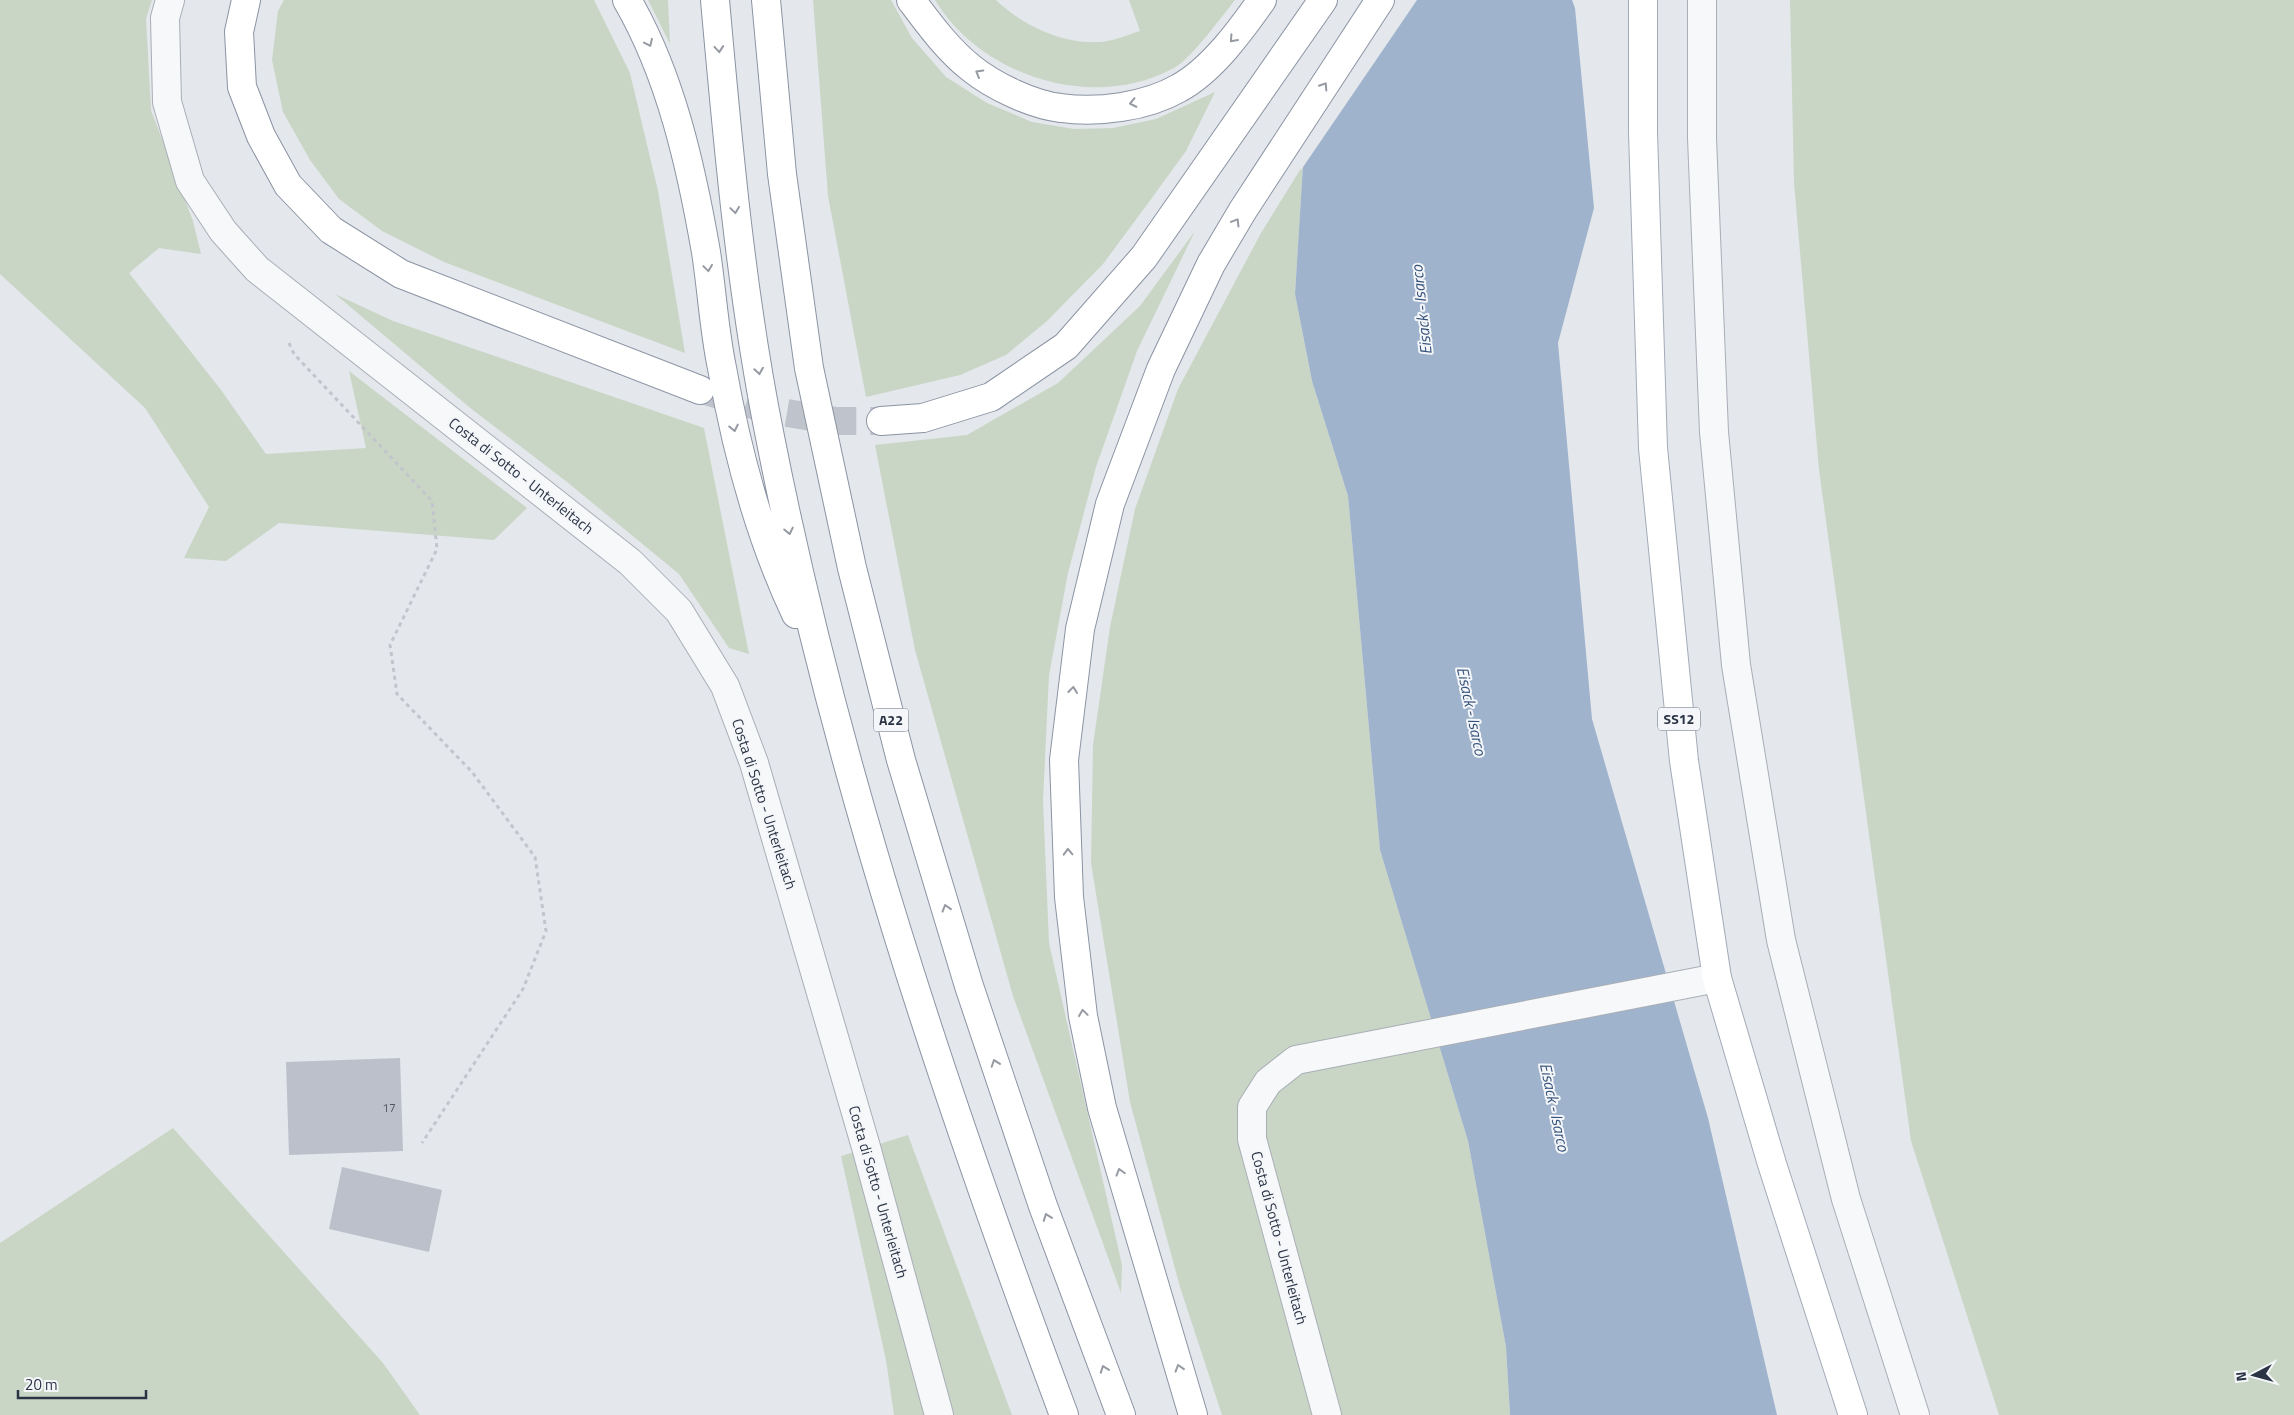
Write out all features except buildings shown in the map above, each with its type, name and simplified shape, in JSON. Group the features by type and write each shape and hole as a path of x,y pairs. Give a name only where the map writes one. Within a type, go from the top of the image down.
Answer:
{"main road":[{"path":"246,0 239,32 242,87 261,136 288,185 331,230 401,274 700,390"},
{"path":"627,0 660,67 680,137 706,253 721,368 742,464 762,532 785,590 822,668"},
{"path":"715,0 731,183 749,309 771,443 822,668 888,901 943,1076 992,1222 1064,1415"},
{"name":"A22","path":"766,0 782,174 809,368 852,568 901,760 969,986 1043,1206 1121,1415"},
{"path":"912,0 937,34 972,69 1015,94 1060,108 1107,109 1149,100 1180,88 1214,60 1241,30 1262,0"},
{"path":"881,421 923,418 991,397 1066,346 1144,257 1323,0"},
{"path":"1193,1415 1102,1108 1083,1016 1069,897 1064,760 1080,629 1110,504 1161,369 1211,264 1243,210 1380,0"},
{"name":"SS12","path":"1643,0 1642,132 1653,448 1684,761 1717,978 1772,1164 1853,1415"}],"street":[{"name":"Costa di Sotto - Unterleitach","path":"170,0 165,18 167,102 190,181 223,231 257,269 630,562 679,611 725,686 754,763 866,1147 940,1415"},
{"path":"1702,0 1702,138 1714,432 1736,665 1781,940 1846,1199 1915,1415"},
{"name":"Costa di Sotto - Unterleitach","path":"1327,1415 1252,1139 1252,1107 1268,1082 1296,1060 1339,1050 1717,978"}],"path":[{"path":"286,337 294,354 432,501 436,549 390,645 397,694 472,772 535,857 546,931 523,989 422,1143"}],"green space":[{"path":"0,0 152,0 146,19 151,110 193,221 201,254 159,248 129,273 221,390 266,454 366,448 349,371 527,508 494,540 279,523 226,561 184,558 209,507 145,408 0,274"},
{"path":"284,0 594,0 630,73 658,191 685,353 444,262 382,231 339,199 310,160 283,112 272,60 278,11"},
{"path":"648,0 668,0 670,44"},
{"path":"813,0 891,0 912,38 946,77 987,103 1032,122 1074,129 1113,128 1156,119 1215,92 1186,151 1146,206 1103,264 1047,321 1006,355 960,375 866,397 828,196"},
{"path":"935,0 996,0 1030,25 1043,31 1071,40 1103,42 1140,31 1129,0 1235,0 1189,56 1174,68 1142,81 1109,87 1075,86 1042,79 1010,67 981,49 955,27"},
{"path":"1790,0 2294,0 2294,1415 1999,1415 1911,1141 1819,470 1794,183"},
{"path":"1303,165 1295,294 1312,381 1348,496 1380,850 1468,1141 1506,1347 1510,1415 1222,1415 1180,1287 1130,1102 1091,863 1093,745 1110,627 1135,509 1178,389 1261,233"},
{"path":"1195,231 1137,351 1096,467 1068,573 1049,675 1043,801 1049,943 1122,1265 1121,1293 1013,996 915,650 875,445 967,435 1058,383 1140,306"},
{"path":"335,294 393,321 704,428 749,654 729,648 679,574 567,482 469,407"},
{"path":"173,1128 383,1363 420,1415 0,1415 0,1243"},
{"path":"908,1135 1012,1415 894,1415 886,1360 841,1156"}],"water":[{"name":"Eisack - Isarco","path":"1238,0 1572,0 1575,8 1594,208 1558,343 1592,719 1708,1118 1777,1415 1510,1415 1506,1347 1468,1141 1380,850 1348,496 1312,381 1295,294 1303,165"}],"pier":[{"path":"1235,0 1417,0 1301,170"}],"tunnel":[{"path":"706,391 769,410 836,421 881,421"}]}
